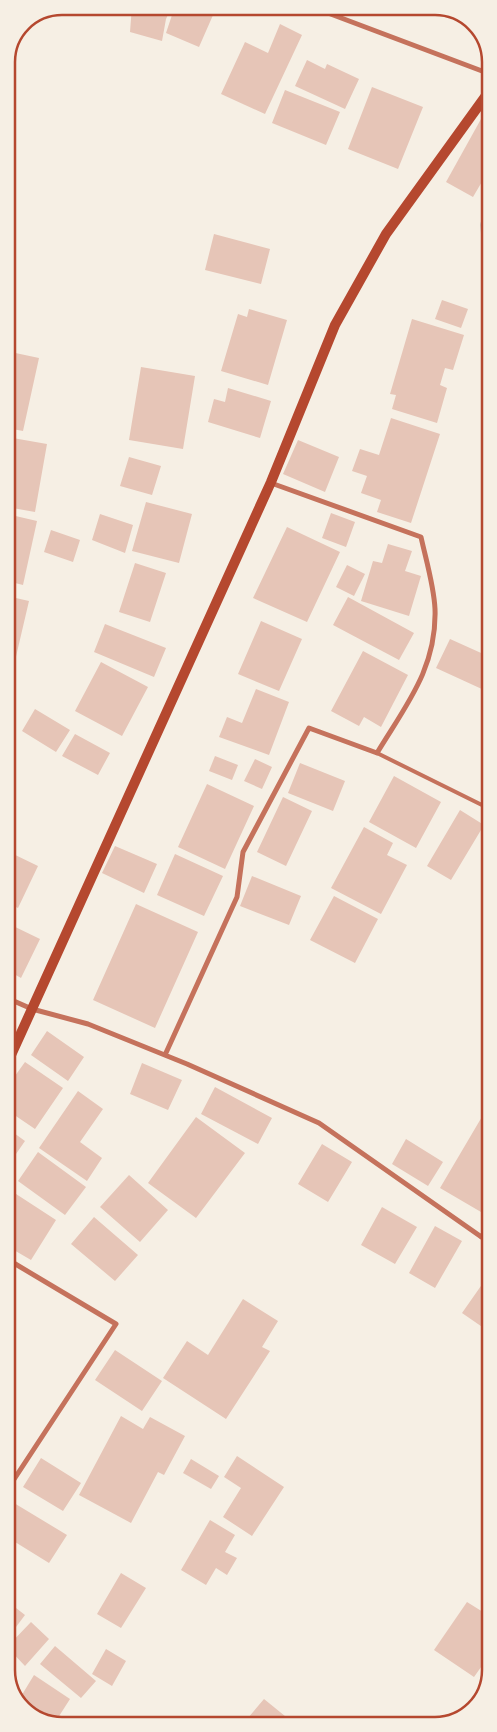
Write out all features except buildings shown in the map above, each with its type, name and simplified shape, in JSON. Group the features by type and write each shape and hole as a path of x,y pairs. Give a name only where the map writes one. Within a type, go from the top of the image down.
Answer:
{"main road":[{"path":"15,1046 271,482 335,325 386,234 482,101"}],"street":[{"path":"336,15 482,71"},
{"path":"165,1055 237,897 243,852 308,728 377,753 425,674 433,648 435,608 421,537 271,482"},
{"path":"15,1002 32,1009 88,1024 165,1055 319,1123 481,1237"},
{"path":"15,1264 116,1324 15,1478"}],"lane":[{"path":"377,753 482,805"}]}
